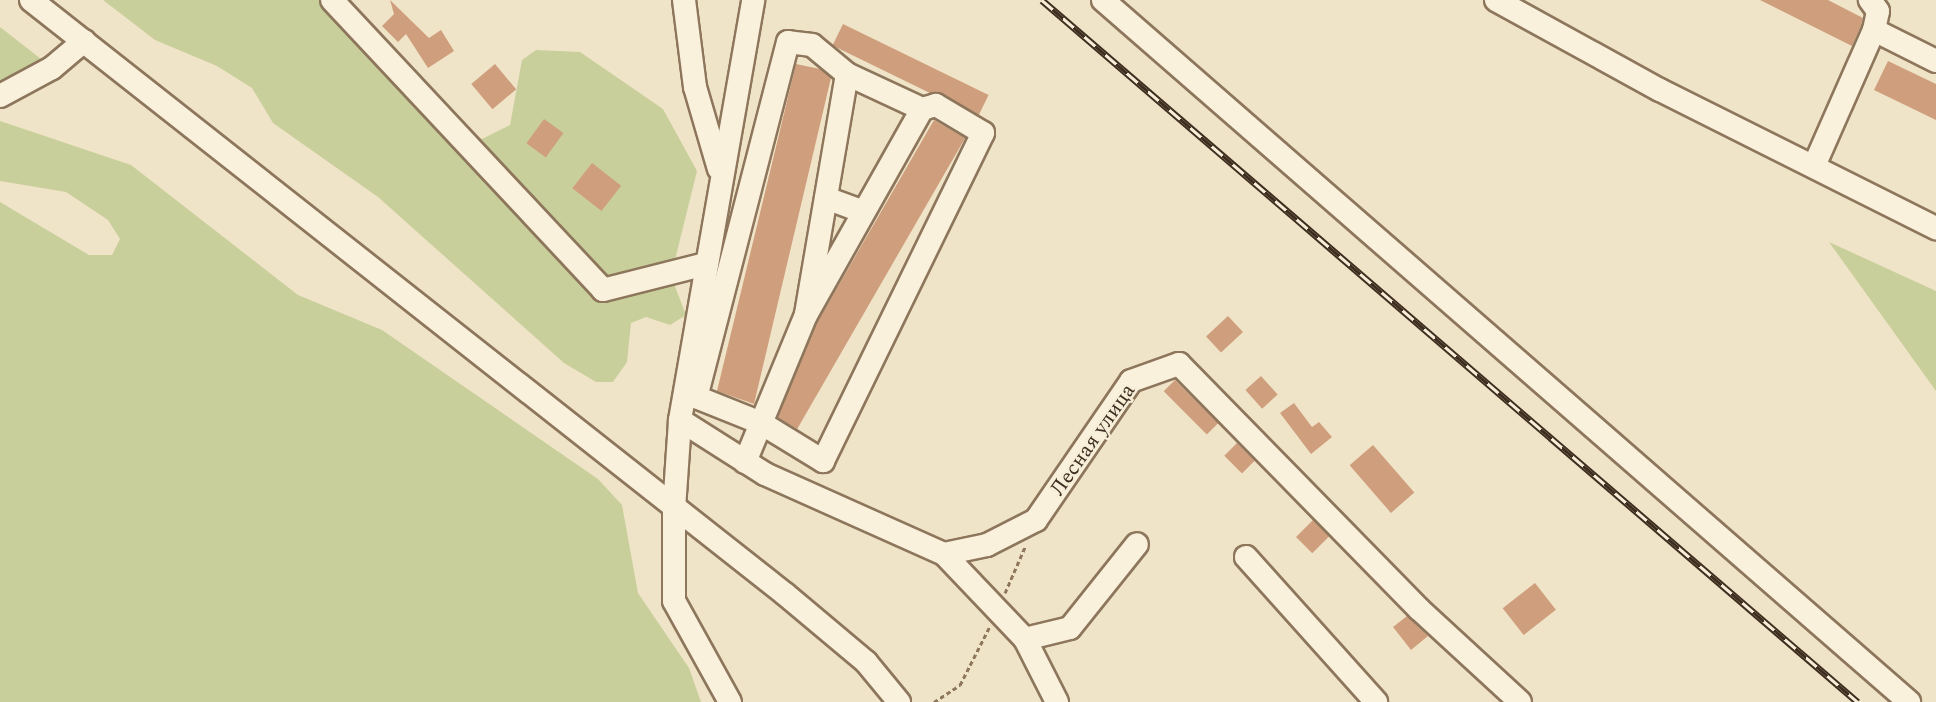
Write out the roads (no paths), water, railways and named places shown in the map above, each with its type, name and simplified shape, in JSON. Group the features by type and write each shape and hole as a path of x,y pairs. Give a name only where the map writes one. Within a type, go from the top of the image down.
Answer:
{"street":[{"path":"31,0 866,662 899,702"},
{"path":"332,0 603,290 706,264"},
{"path":"684,0 695,87 720,173"},
{"path":"730,702 674,601 674,509 680,420 720,173 753,0"},
{"path":"1103,0 1909,702"},
{"path":"1496,0 1936,228"},
{"path":"1814,166 1876,10 1936,61"},
{"path":"0,96 52,68 84,41"},
{"path":"788,42 812,45 847,74 921,109 936,105 983,133 823,460 761,423 696,397 788,42"},
{"path":"806,315 847,74"},
{"path":"745,462 806,315 921,109"},
{"path":"826,198 864,212"},
{"name":"Лесная улица","path":"944,554 987,545 1036,520 1131,381 1179,364 1478,668 1520,702"},
{"path":"680,420 745,462 944,554 1025,639 1057,702"},
{"path":"1025,639 1070,628 1137,544"},
{"path":"1246,557 1376,702"},
{"path":"1478,668 1491,702"}],"railway":[{"path":"1042,0 1858,702"}]}
